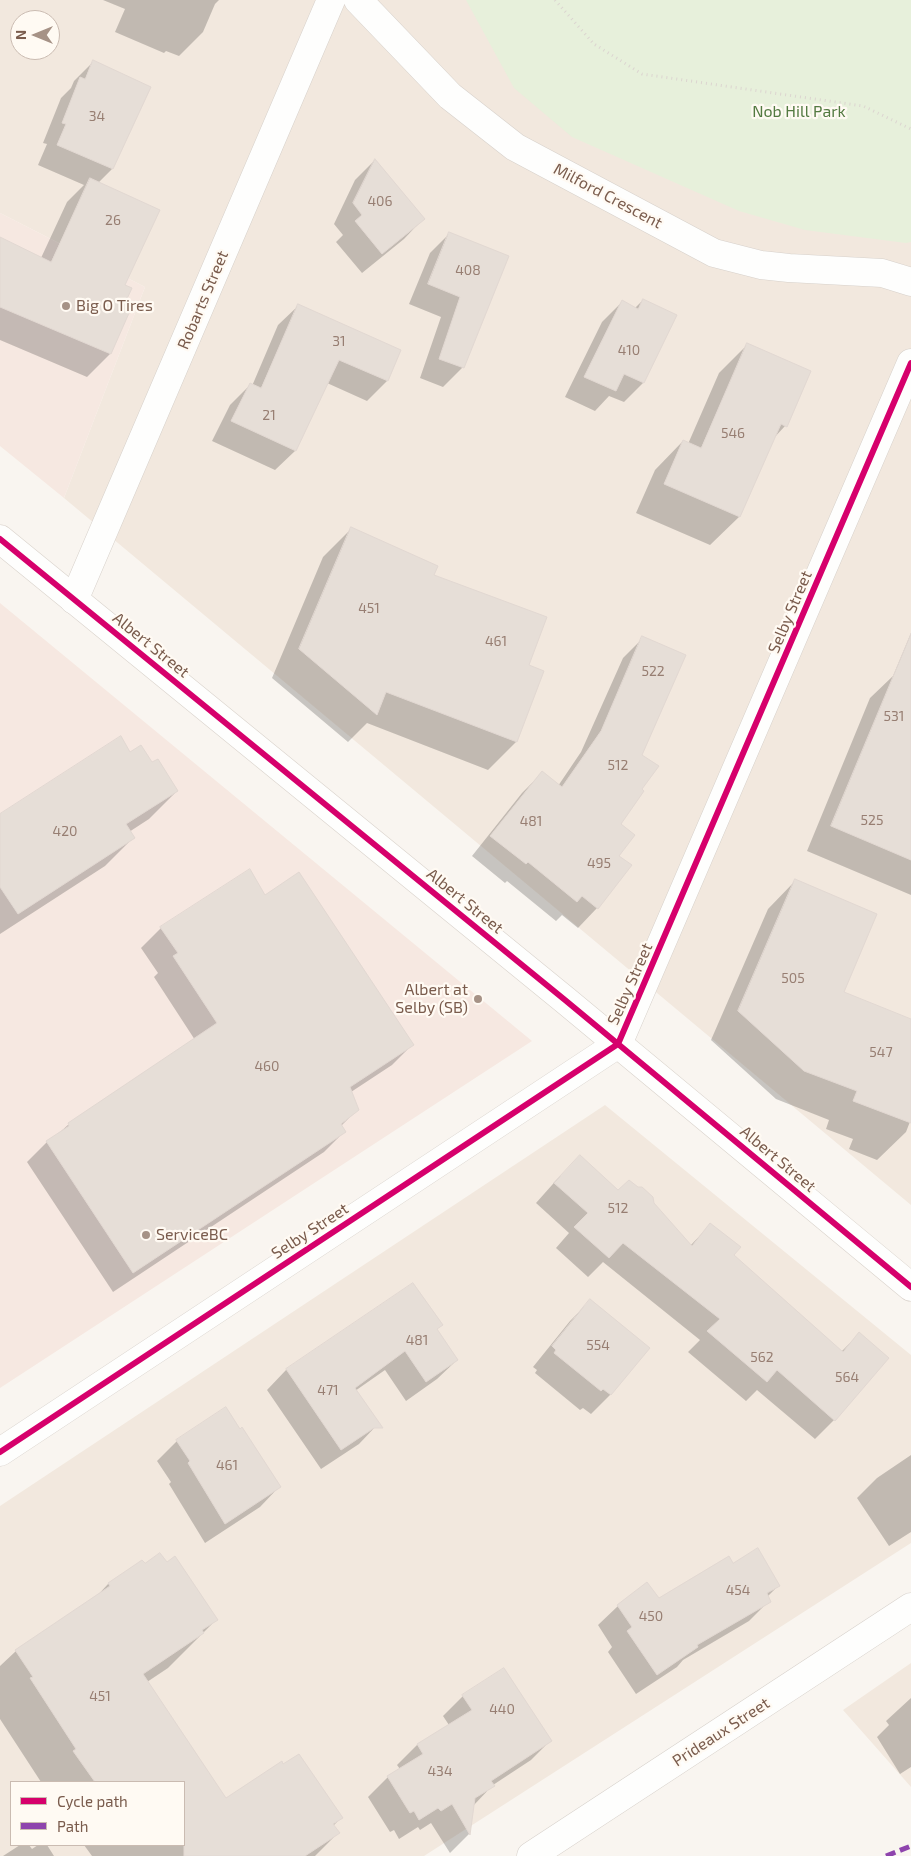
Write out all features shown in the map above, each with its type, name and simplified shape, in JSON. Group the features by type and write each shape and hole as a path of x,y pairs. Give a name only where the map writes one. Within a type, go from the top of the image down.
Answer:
{"street":[{"name":"Robarts Street","path":"74,600 331,0"},
{"name":"Milford Crescent","path":"358,0 450,96 515,147 714,253 761,265 882,273 911,282"},
{"name":"Selby Street","path":"0,1452 618,1044 911,363"},
{"name":"Albert Street","path":"0,538 618,1044 911,1287"},
{"name":"Prideaux Street","path":"531,1856 911,1607"}],"path":[{"path":"555,0 594,44 642,74 863,106 911,129"}],"shaded area":[{"path":"0,0 911,0 911,1205 64,498 145,287 0,213"},
{"path":"0,213 145,287 64,498 0,446"},
{"path":"0,603 532,1041 0,1388"},
{"path":"605,1105 911,1355 911,1543 424,1856 0,1856 0,1506"},
{"path":"911,1663 911,1787 843,1710"}],"green space":[{"name":"Nob Hill Park","path":"466,0 911,0 911,242 906,243 805,230 739,211 572,137 514,88"}],"building":[{"path":"93,60 151,87 113,169 57,145 66,124 62,123 80,77 85,79"},
{"path":"375,159 425,219 382,254 355,221 362,215 353,203"},
{"path":"90,178 160,210 125,285 132,288 126,301 133,304 111,354 0,307 0,237 51,262"},
{"path":"449,232 509,256 464,368 439,359 460,297 428,284"},
{"path":"643,299 677,315 644,383 624,374 616,391 584,377 622,300 638,309"},
{"path":"298,304 401,350 388,381 339,360 296,451 231,421 250,383 261,388"},
{"path":"747,343 811,371 787,427 781,424 740,517 664,484 683,440 701,448"},
{"path":"351,527 438,566 434,575 547,617 529,665 544,671 517,742 386,692 377,715 299,649"},
{"path":"911,634 911,860 831,826"},
{"path":"642,636 686,655 642,755 659,766 642,789 644,791 621,824 635,835 619,856 632,865 598,909 582,896 577,902 528,862 526,864 490,836 542,771 562,787 601,731"},
{"path":"121,736 130,752 141,745 152,762 158,759 178,791 126,824 135,838 18,914 0,887 0,814"},
{"path":"250,869 265,895 299,872 414,1045 350,1087 359,1110 341,1124 346,1132 133,1273 46,1141 69,1126 68,1123 217,1023 173,956 178,953 160,927"},
{"path":"795,879 877,914 844,992 911,1019 911,1123 853,1101 857,1091 804,1071 738,1011"},
{"path":"580,1155 618,1190 629,1180 638,1187 642,1187 653,1197 654,1203 692,1246 710,1223 741,1247 734,1255 843,1352 859,1332 889,1358 835,1421 777,1370 767,1382 707,1331 720,1319 623,1243 609,1258 574,1227 588,1213 554,1183"},
{"path":"413,1283 443,1325 437,1329 458,1360 426,1382 405,1351 355,1388 383,1428 374,1428 341,1450 286,1369"},
{"path":"590,1299 650,1348 611,1395 603,1389 601,1391 554,1353 556,1350 552,1346"},
{"path":"226,1407 240,1429 242,1427 281,1487 225,1524 188,1463 190,1461 176,1440"},
{"path":"758,1548 780,1586 767,1593 771,1602 697,1645 698,1647 657,1675 627,1631 632,1627 617,1605 647,1582 659,1598 729,1556 733,1563"},
{"path":"160,1553 167,1562 175,1556 218,1620 202,1630 204,1633 143,1674 226,1798 282,1761 283,1764 299,1754 343,1818 333,1824 340,1833 305,1856 184,1856 185,1781 94,1781 73,1751 76,1749 30,1678 33,1677 15,1650 110,1586 108,1583 142,1560 145,1563"},
{"path":"504,1668 552,1741 491,1781 495,1786 475,1798 470,1835 452,1804 441,1811 438,1808 419,1820 414,1811 410,1813 387,1776 423,1754 417,1744 472,1710 462,1695"}],"marked path":[{"path":"886,1856 911,1846"}],"cycle path":[{"path":"0,1452 618,1044 911,363"},
{"path":"0,539 565,1000 911,1287"}],"place":[{"name":"Big O Tires","path":"66,306"},
{"name":"Albert at Selby (SB)","path":"478,999"},
{"name":"ServiceBC","path":"146,1235"}]}
